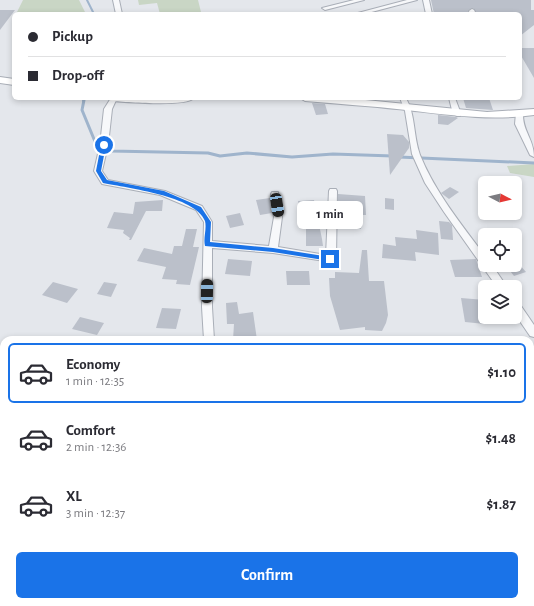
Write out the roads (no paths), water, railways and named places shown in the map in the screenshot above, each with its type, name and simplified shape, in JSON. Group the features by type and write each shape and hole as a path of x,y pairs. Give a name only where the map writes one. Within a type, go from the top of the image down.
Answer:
{"street":[{"path":"116,0 118,12"},
{"path":"325,8 361,0"},
{"path":"366,12 414,0"},
{"path":"426,0 429,12"},
{"path":"0,80 12,82"},
{"path":"112,100 108,109 98,171 105,182 162,193 199,208 208,222 207,307 209,336"},
{"path":"351,100 406,102 457,114 475,116 519,115 534,112"},
{"path":"453,100 457,114"},
{"path":"406,102 415,153 430,185 478,253"},
{"path":"519,115 519,124 534,155"},
{"path":"208,244 273,250 330,259 333,191"},
{"path":"273,250 278,216 275,194"},
{"path":"522,316 534,333"}],"waterway":[{"path":"87,0 93,12"},
{"path":"84,100 82,110 96,144 111,151 208,153 220,156 247,153 292,157 333,154 393,156"},
{"path":"399,157 534,163"}]}
